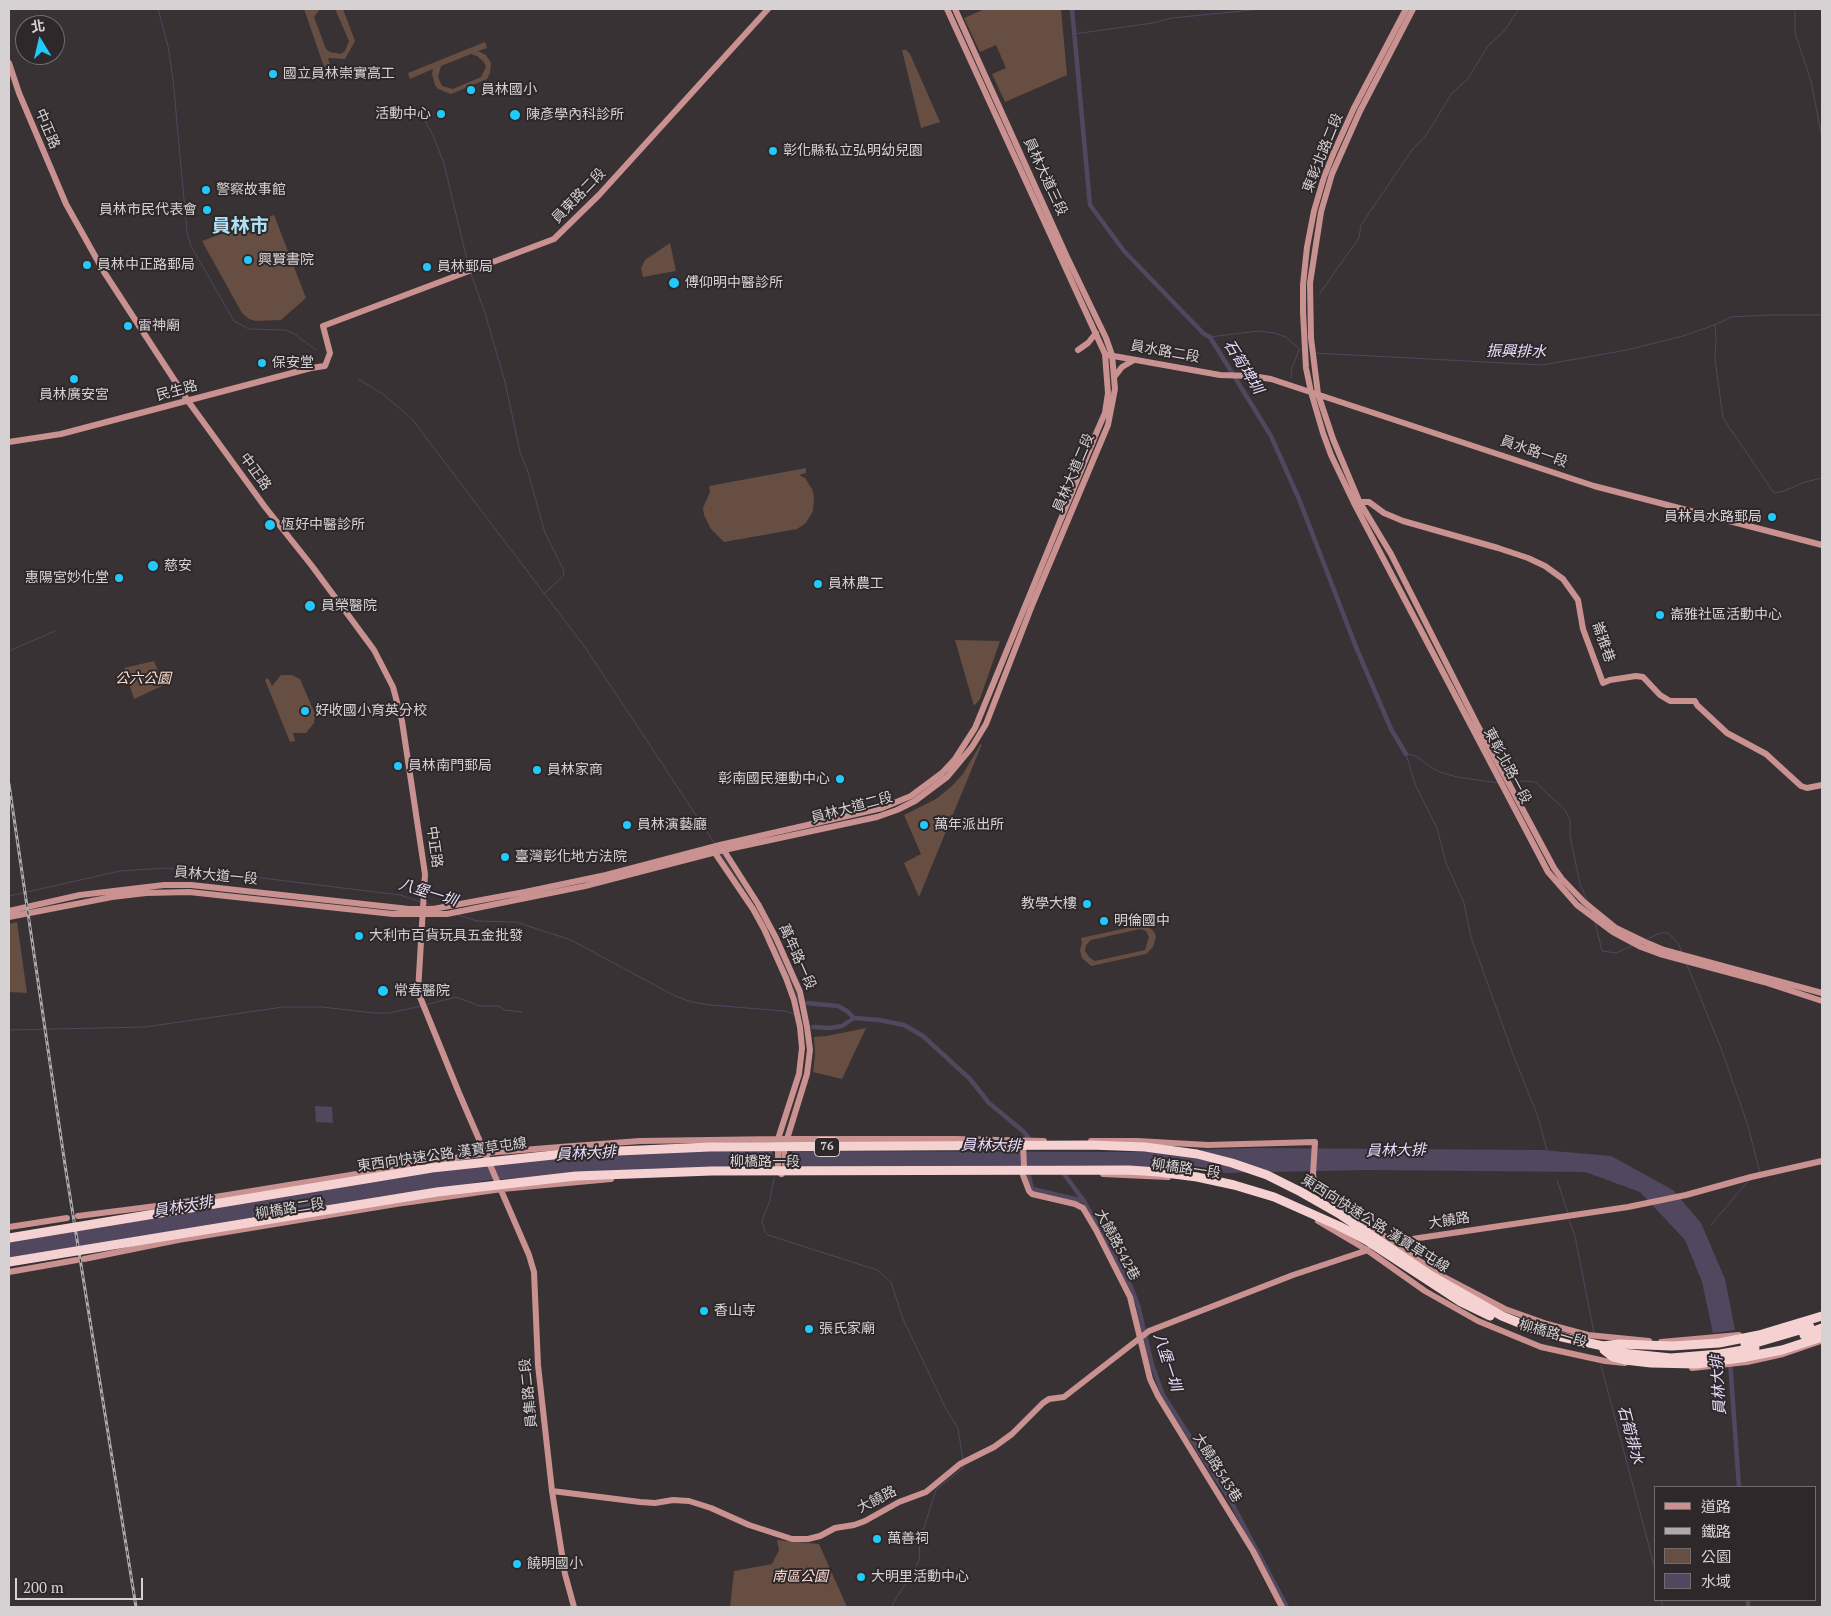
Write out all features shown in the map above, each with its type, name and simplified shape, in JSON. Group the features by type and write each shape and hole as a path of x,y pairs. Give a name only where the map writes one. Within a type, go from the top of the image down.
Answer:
{"highway":[{"name":"東西向快速公路 漢寶草屯線","path":"9,1238 432,1168 572,1153 710,1147 1090,1145 1145,1147 1197,1154 1232,1162 1267,1176 1338,1213 1430,1275 1502,1316 1544,1333 1604,1348 1670,1351 1719,1348 1759,1342 1822,1322"},
{"name":"東西向快速公路 漢寶草屯線","path":"9,1262 437,1192 576,1176 712,1171 1097,1170 1158,1172 1234,1184 1274,1197 1340,1226 1366,1240 1445,1292 1477,1310 1523,1330 1562,1342 1671,1358 1720,1354 1761,1347 1822,1328"},
{"path":"9,1233 132,1215 152,1215"},
{"path":"9,1267 153,1243 173,1235"},
{"path":"1604,1348 1619,1344 1672,1346 1719,1343 1759,1335 1822,1314"},
{"path":"1604,1348 1613,1357 1624,1360 1650,1363 1696,1364 1782,1350 1822,1337"}],"street":[{"name":"員東路二段","path":"325,366 330,353 323,326 554,239 599,195 768,9"},
{"name":"員林大道三段","path":"947,9 1096,333 1109,355"},
{"name":"員林大道三段","path":"955,9 1106,338 1109,355"},
{"name":"東彰北路二段","path":"1308,347 1303,285 1307,247 1314,211 1324,177 1354,108 1406,9"},
{"name":"東彰北路二段","path":"1308,347 1310,284 1315,249 1332,174 1360,110 1413,9"},
{"name":"中正路","path":"9,63 19,93 66,204 104,272 188,401 265,507 312,566 374,650 393,687 402,721 423,859 425,874 423,912"},
{"path":"1078,350 1088,344 1096,333"},
{"path":"1308,347 1314,393"},
{"name":"員水路二段","path":"1109,355 1220,375 1240,376"},
{"name":"員林大道二段","path":"722,848 877,816 897,810 915,801 947,777 972,747 986,724 1033,603 1108,425 1115,389 1109,355"},
{"name":"員林大道二段","path":"423,912 607,881 714,850 869,811 911,796 926,786 956,759 975,728 1105,413 1108,393 1109,355"},
{"path":"1114,376 1122,367 1134,360"},
{"name":"民生路","path":"9,442 36,439 104,423 311,368 325,366"},
{"name":"員水路一段","path":"1240,376 1271,379 1594,486 1822,545"},
{"name":"東彰北路一段","path":"1314,393 1356,502 1548,872 1577,905 1613,932 1660,954 1822,1000"},
{"name":"東彰北路一段","path":"1356,502 1391,554 1478,726 1554,868 1562,879 1584,902 1616,928 1645,942 1673,952 1822,993"},
{"name":"崙雅巷","path":"1356,502 1369,502 1384,513 1403,520 1498,548 1545,566 1562,579 1578,600 1583,629 1603,683 1636,676 1643,677 1660,695 1670,701 1695,701 1727,733 1766,754 1801,786 1807,788 1822,785"},
{"name":"萬年路一段","path":"722,848 758,904 776,938 802,998 810,1050 807,1074 787,1139 781,1149"},
{"name":"萬年路一段","path":"714,850 764,929 786,978 794,1000 800,1026 802,1048 799,1074 778,1138 781,1149"},
{"name":"員林大道一段","path":"9,911 80,895 164,885 192,885 423,912"},
{"name":"員林大道一段","path":"9,917 103,898 146,893 189,892 394,914 423,912"},
{"path":"423,912 418,986 422,1001 459,1093 486,1153"},
{"name":"柳橋路一段","path":"486,1153 640,1141 778,1138 1023,1143 1137,1141 1208,1145 1315,1142 1313,1174 1314,1181 1322,1192 1438,1274 1505,1310 1588,1335 1651,1342 1739,1335 1776,1328 1822,1314"},
{"path":"1023,1143 1024,1170"},
{"path":"781,1149 782,1171"},
{"name":"員集路二段","path":"486,1153 529,1254 534,1272 538,1365 552,1491 565,1574 574,1607"},
{"name":"柳橋路二段","path":"78,1216 172,1204 486,1153"},
{"name":"大饒路","path":"552,1491 640,1502 689,1501 711,1508 749,1525 792,1538 808,1539 820,1536 834,1528 865,1521 899,1502 926,1492 960,1464 994,1447 1012,1434 1043,1403 1049,1399 1064,1397 1149,1332 1283,1278 1394,1242 1648,1203 1822,1161"},
{"name":"柳橋路一段","path":"502,1189 564,1182 782,1171 1024,1170 1154,1176 1204,1182 1251,1193 1287,1206 1336,1230 1425,1292 1447,1305 1478,1322 1541,1347 1605,1361 1671,1368 1740,1363 1783,1354 1822,1341"},
{"name":"大饒路542巷","path":"1024,1170 1023,1175 1032,1194 1075,1204 1083,1208 1130,1297 1139,1338"},
{"name":"柳橋路二段","path":"9,1272 178,1240 396,1204 502,1189"},
{"path":"9,1227 67,1218"},
{"name":"大饒路543巷","path":"1139,1338 1150,1379 1158,1396 1253,1551 1282,1607"}],"green space":[{"path":"304,9 320,9 314,17 326,49 330,52 341,54 345,51 349,41 335,9 343,9 355,41 345,59 328,58 330,65 324,67"},
{"path":"985,9 1061,9 1067,75 1005,102 992,74 1006,68 996,45 980,52 964,18"},
{"path":"485,42 487,48 478,51 486,55 491,63 487,79 451,94 438,89 435,85 432,74 433,69 410,79 408,73","holes":["471,54 484,62 486,67 481,77 453,89 442,86 438,77 441,66"]},
{"path":"902,50 906,50 910,54 940,122 921,128"},
{"path":"274,215 306,298 281,320 256,321 249,319 242,313 202,241"},
{"path":"670,243 676,271 643,277 641,268 645,260"},
{"path":"806,468 806,473 799,475 805,478 812,489 814,497 813,511 806,523 797,529 724,542 711,529 704,515 703,508 710,492 709,486"},
{"path":"955,640 1000,641 980,699 974,706"},
{"name":"公六公園","path":"154,661 163,683 162,686 134,699 124,668"},
{"path":"281,675 292,675 300,679 315,714 314,723 306,733 293,733 295,741 290,742 265,680 268,678 272,686"},
{"path":"982,744 919,897 904,863 921,854 904,815 936,799 952,786 963,774"},
{"path":"17,922 27,993 9,992 9,924"},
{"path":"1149,923 1149,927 1156,937 1153,947 1146,954 1091,966 1082,958 1080,950 1081,938","holes":["1140,929 1146,931 1149,937 1145,950 1095,961 1085,951 1086,945 1091,940"]},
{"path":"866,1028 842,1079 813,1072 815,1055 814,1037"},
{"name":"南區公園","path":"777,1540 819,1544 847,1607 730,1607 734,1571 772,1564 779,1550"}],"water":[{"path":"315,1106 332,1107 333,1123 316,1122"},
{"path":"1253,1148 1542,1150 1611,1156 1673,1190 1701,1223 1725,1279 1735,1330 1713,1333 1702,1282 1685,1240 1640,1192 1585,1172 1366,1170 1225,1173 1177,1168 1086,1165 792,1167 792,1151 1129,1152"},
{"path":"772,1150 774,1168 661,1168 490,1180 9,1259 9,1240 474,1165 625,1153"}],"waterway":[{"path":"158,9 168,46 173,79 187,232 191,246 234,321 249,329 285,330 293,333 316,350"},
{"name":"石筍埤圳","path":"1072,9 1090,205 1124,251 1204,334 1210,337 1271,436 1299,499 1356,647 1391,729 1406,754"},
{"path":"1074,34 1153,23 1172,18 1262,9"},
{"path":"1320,293 1359,238 1361,225 1412,150 1427,134 1452,93 1467,80 1488,46 1504,31 1519,9"},
{"path":"1795,9 1795,33 1811,81 1822,138"},
{"path":"420,112 433,135 444,164 469,268"},
{"path":"471,274 485,313 505,382 520,452 528,472 545,533 563,569 564,575 544,594"},
{"name":"振興排水","path":"1315,353 1542,365 1627,350 1683,336 1731,317 1822,315"},
{"path":"1715,325 1715,359 1723,418 1774,493 1822,478"},
{"name":"振興排水","path":"1210,337 1258,331 1274,333 1286,337 1302,351"},
{"path":"1291,378 1292,368 1299,350"},
{"path":"358,379 383,394 412,419 587,650 715,844"},
{"path":"9,651 55,631"},
{"path":"1499,783 1457,777 1440,772 1416,756 1406,754 1415,784 1437,828 1446,863 1464,903 1471,937 1514,1057 1537,1114 1547,1150"},
{"path":"1511,782 1535,782 1565,810 1570,820 1570,836 1580,884 1588,902"},
{"path":"721,854 751,901"},
{"name":"八堡一圳","path":"9,896 120,871 165,868 213,872 400,895 421,902"},
{"name":"八堡一圳","path":"425,903 433,906"},
{"name":"八堡一圳","path":"458,915 477,921 516,922 571,940 675,996 692,1002 784,1011 794,1014"},
{"path":"1595,922 1602,951 1616,953 1632,946"},
{"path":"1647,939 1660,933 1668,933 1678,943 1682,952"},
{"path":"771,938 794,987 799,1003"},
{"path":"1687,965 1721,1048 1748,1126 1760,1173"},
{"path":"425,1005 456,997 480,1006 499,1006 504,1010 522,1012"},
{"name":"八堡一圳","path":"807,1003 838,1006 854,1018 904,1025 923,1036 970,1079 989,1103 1023,1131 1028,1140"},
{"path":"9,1030 145,1027 283,1007 322,1007 389,1013 422,1006"},
{"name":"八堡一圳","path":"813,1027 830,1028 842,1026 854,1018"},
{"path":"1061,1170 1084,1201"},
{"name":"八堡一圳","path":"1029,1176 1032,1189 1084,1201 1131,1287 1138,1305 1152,1365 1163,1395 1229,1498 1287,1607"},
{"path":"774,1178 770,1200 762,1221 765,1232 768,1235 877,1270 891,1282 903,1319 946,1409 958,1428 963,1460"},
{"name":"石筍排水","path":"1557,1180 1568,1213"},
{"path":"1711,1225 1748,1181"},
{"name":"石筍排水","path":"1569,1220 1575,1236 1594,1333"},
{"name":"員林大排","path":"1730,1361 1739,1486"},
{"name":"石筍排水","path":"1601,1365 1654,1565"},
{"path":"891,1607 919,1561 920,1540 936,1490 963,1466"},
{"name":"石筍排水","path":"1661,1601 1663,1607"},
{"name":"員林大排","path":"1748,1601 1748,1607"}],"railway":[{"path":"9,784 65,1165 136,1607"}],"place":[{"name":"國立員林崇實高工","path":"273,74"},
{"name":"員林國小","path":"471,90"},
{"name":"活動中心","path":"441,114"},
{"name":"陳彥學內科診所","path":"515,115"},
{"name":"彰化縣私立弘明幼兒園","path":"773,151"},
{"name":"警察故事館","path":"206,190"},
{"name":"員林市民代表會","path":"207,210"},
{"name":"興賢書院","path":"248,260"},
{"name":"員林中正路郵局","path":"87,265"},
{"name":"員林郵局","path":"427,267"},
{"name":"傅仰明中醫診所","path":"674,283"},
{"name":"雷神廟","path":"128,326"},
{"name":"保安堂","path":"262,363"},
{"name":"員林廣安宮","path":"74,379"},
{"name":"員林員水路郵局","path":"1772,517"},
{"name":"恆好中醫診所","path":"270,525"},
{"name":"慈安","path":"153,566"},
{"name":"惠陽宮妙化堂","path":"119,578"},
{"name":"員林農工","path":"818,584"},
{"name":"員榮醫院","path":"310,606"},
{"name":"崙雅社區活動中心","path":"1660,615"},
{"name":"好收國小育英分校","path":"305,711"},
{"name":"員林南門郵局","path":"398,766"},
{"name":"員林家商","path":"537,770"},
{"name":"彰南國民運動中心","path":"840,779"},
{"name":"員林演藝廳","path":"627,825"},
{"name":"萬年派出所","path":"924,825"},
{"name":"臺灣彰化地方法院","path":"505,857"},
{"name":"教學大樓","path":"1087,904"},
{"name":"明倫國中","path":"1104,921"},
{"name":"大利市百貨玩具五金批發","path":"359,936"},
{"name":"常春醫院","path":"383,991"},
{"name":"香山寺","path":"704,1311"},
{"name":"張氏家廟","path":"809,1329"},
{"name":"萬善祠","path":"877,1539"},
{"name":"饒明國小","path":"517,1564"},
{"name":"大明里活動中心","path":"861,1577"}],"district":[{"name":"員林市","path":"240,227"}]}
